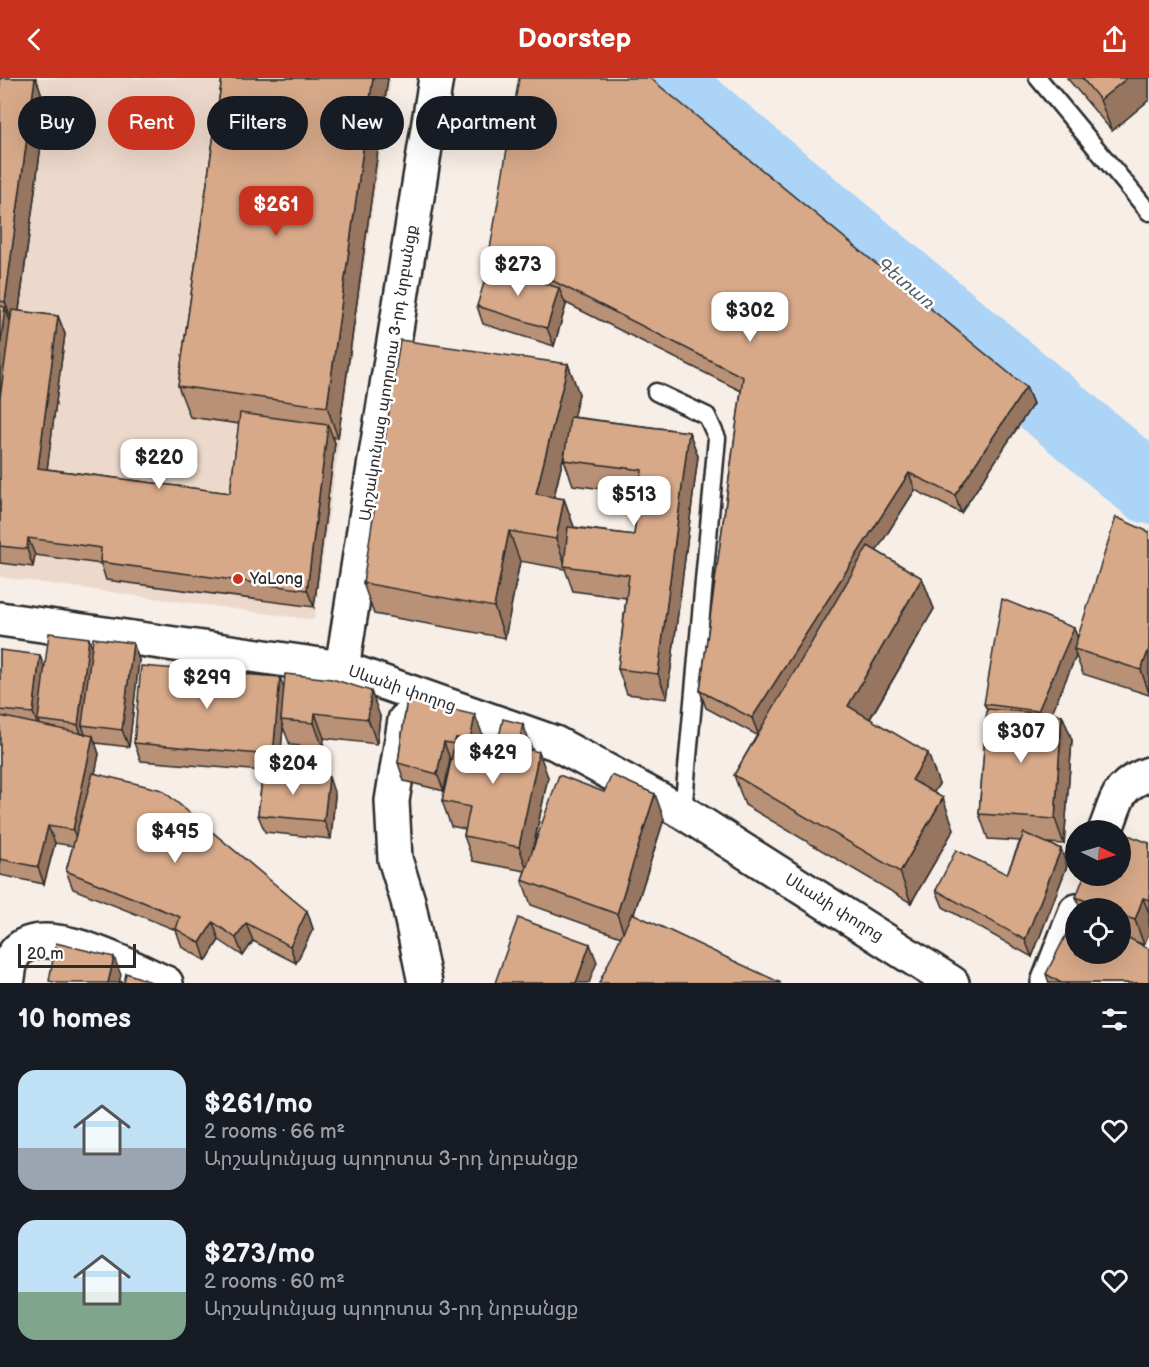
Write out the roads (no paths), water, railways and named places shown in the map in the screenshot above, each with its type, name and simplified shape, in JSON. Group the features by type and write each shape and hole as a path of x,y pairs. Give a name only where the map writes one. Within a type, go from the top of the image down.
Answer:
{"street":[{"name":"Արշակունյաց պողոտա 3-րդ նրբանցք","path":"342,668 436,78"},
{"name":"Սևանի փողոց","path":"0,619 342,668 555,744 683,812 952,983"},
{"path":"410,692 392,801 395,860 408,901 425,983"},
{"path":"1109,820 1118,796 1128,782 1149,774"},
{"path":"1048,983 1065,939"},
{"path":"8,983 12,957 23,946 42,940 107,955 166,983"}],"lane":[{"path":"1038,78 1149,212"},
{"path":"656,392 707,416 717,438 683,812"}],"waterway":[{"name":"Գետառ","path":"660,78 1149,488"}],"place":[{"name":"YaLong","path":"238,579"}]}
